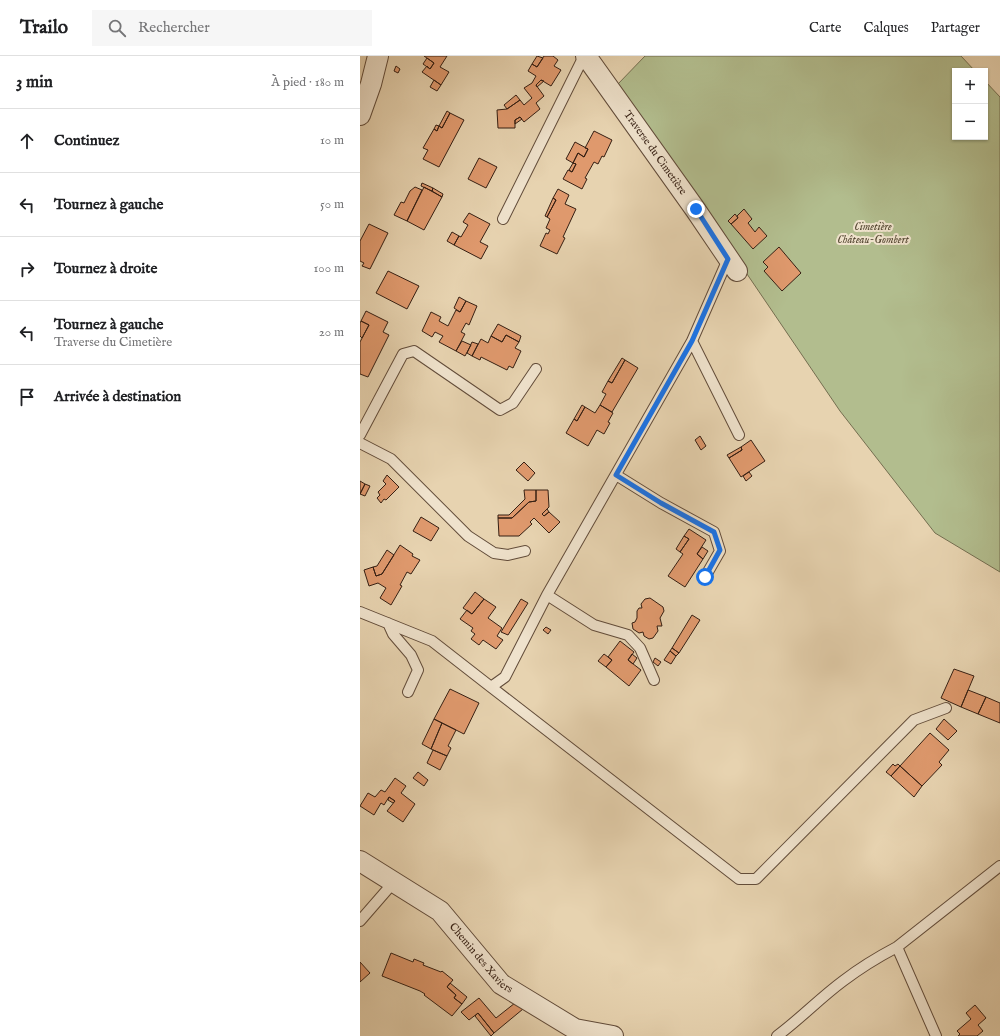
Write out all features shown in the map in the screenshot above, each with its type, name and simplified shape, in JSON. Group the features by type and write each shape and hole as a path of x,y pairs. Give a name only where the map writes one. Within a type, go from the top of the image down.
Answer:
{"street":[{"path":"360,115 371,84 378,56"},
{"name":"Traverse du Cimetière","path":"585,56 696,209 733,265"},
{"name":"Chemin des Xaviers","path":"360,861 440,911 501,984 575,1029 613,1036"}],"lane":[{"path":"503,219 585,56"},
{"path":"491,687 505,677 547,596 692,341 733,265"},
{"path":"692,341 739,435"},
{"path":"360,435 403,354 414,351 500,410 513,403 536,369"},
{"path":"360,443 391,459 468,536 494,552 508,555 525,551"},
{"path":"616,475 655,500 714,532 720,550 705,577"},
{"path":"547,596 594,625 628,635 640,648 654,680"},
{"path":"360,612 432,641 740,879 746,880 756,879 914,720 946,708"},
{"path":"388,623 393,634 411,655 418,670 408,692"},
{"path":"777,1036 794,1024 842,981 897,947 1000,866"},
{"path":"360,921 393,883"},
{"path":"897,947 936,1036"}],"green space":[{"name":"Cimetière Château-Gombert","path":"645,56 961,56 972,68 952,68 952,140 988,140 988,84 1000,97 1000,572 935,533 840,411 618,84"}],"building":[{"path":"424,56 447,56 440,67 449,72 441,85 422,72 427,66 430,69 434,63"},
{"path":"537,56 543,58 537,67 532,64"},
{"path":"544,56 553,56 558,60 554,66 561,70 551,86 541,80 536,85 544,96 536,103 540,109 524,122 520,117 515,120 515,128 498,128 497,110 507,109 520,100 524,105 532,98 524,88 532,83 536,76 528,71 532,64 537,67"},
{"path":"427,58 434,63 430,69 423,64"},
{"path":"396,66 400,69 398,73 394,71"},
{"path":"434,80 441,85 437,91 430,87"},
{"path":"541,80 544,81 537,87 536,85"},
{"path":"516,95 520,100 507,109 504,105"},
{"path":"447,111 450,113 442,128 439,126"},
{"path":"450,113 464,120 439,167 423,159 428,150 423,148 434,129 437,131 439,126 442,128"},
{"path":"520,117 522,119 515,124 515,120"},
{"path":"436,125 439,126 437,131 434,129"},
{"path":"594,131 612,140 604,157 602,156 598,164 594,162 585,178 587,179 582,189 563,179 568,170 572,172 576,164 573,163 578,153 584,157 588,149 585,148"},
{"path":"575,142 588,149 584,157 578,153 573,163 566,159"},
{"path":"479,158 497,167 486,188 468,179"},
{"path":"573,163 576,164 572,172 569,170"},
{"path":"422,183 433,188 432,191 421,186"},
{"path":"415,187 422,190 407,221 394,215 401,202 404,203 410,191"},
{"path":"424,187 442,197 424,230 407,221"},
{"path":"433,188 443,194 442,197 432,191"},
{"path":"558,189 569,195 565,204 576,209 557,254 540,246 546,233 548,234 550,230 546,228 550,219 547,217 556,200 553,198"},
{"path":"553,198 556,200 547,217 545,216"},
{"path":"744,209 752,219 748,223 755,232 759,227 767,236 753,249 731,224 738,218 737,216"},
{"path":"469,213 490,224 480,242 488,246 481,259 454,245 468,225 463,222"},
{"path":"735,214 738,218 731,224 728,221"},
{"path":"369,224 388,233 370,269 362,266 364,263 360,261 360,241"},
{"path":"452,232 459,236 454,245 447,241"},
{"path":"779,247 801,273 782,291 764,271 768,267 763,262"},
{"path":"388,271 419,286 407,309 376,293"},
{"path":"459,297 466,301 460,312 454,308"},
{"path":"466,301 477,306 469,325 466,323 461,332 465,334 456,351 439,342 443,336 435,332 432,337 422,331 431,312 441,317 439,321 448,326 456,310 460,312"},
{"path":"366,311 388,322 383,332 389,335 368,377 360,374 360,342 369,325 361,321"},
{"path":"361,321 369,325 362,338 360,336"},
{"path":"498,324 521,336 519,342 506,335 502,342 491,336"},
{"path":"506,335 519,342 515,348 521,351 513,368 509,366 507,370 481,357 480,360 472,356 481,339 488,343 491,336 502,342"},
{"path":"462,341 471,345 465,356 456,351"},
{"path":"472,342 478,344 472,356 467,353"},
{"path":"622,358 625,360 612,383 608,381"},
{"path":"625,360 638,368 612,412 600,405 606,394 602,392 608,381 612,383"},
{"path":"582,405 585,407 577,421 574,419"},
{"path":"600,405 613,413 604,434 597,430 588,446 566,433 574,419 577,421 585,407 595,413"},
{"path":"700,436 706,446 701,450 695,440"},
{"path":"751,440 765,461 741,477 729,458 742,450 741,447"},
{"path":"741,447 742,450 729,458 727,455"},
{"path":"524,462 535,473 528,481 516,470"},
{"path":"749,472 752,476 746,481 743,476"},
{"path":"387,475 399,487 381,503 377,498 380,495 378,492 386,484 383,481"},
{"path":"360,481 365,484 360,494"},
{"path":"365,484 370,486 365,496 360,494"},
{"path":"524,490 536,490 536,501 529,502 512,518 498,518 498,515 509,515 525,499"},
{"path":"536,490 548,490 549,507 542,514 544,516 549,512 560,522 549,533 534,518 530,522 532,524 519,536 499,536 498,518 512,518 529,502 536,501"},
{"path":"547,509 549,512 544,516 542,514"},
{"path":"421,517 439,528 431,541 413,531"},
{"path":"689,529 706,540 697,554 703,559 685,587 668,576 683,554 680,552 689,539 684,536"},
{"path":"684,536 689,539 680,552 676,549"},
{"path":"400,545 413,554 412,556 420,560 411,574 407,572 400,585 402,586 391,605 380,598 386,588 378,583 369,586 364,570 373,567 376,576 382,574"},
{"path":"702,547 708,551 703,559 697,554"},
{"path":"387,550 394,555 382,574 376,576 373,567 377,566"},
{"path":"475,592 484,599 472,614 463,608"},
{"path":"650,598 663,607 664,611 660,618 662,626 657,626 658,631 653,638 649,639 644,636 643,632 639,633 633,629 632,623 635,622 637,618 637,611 639,608 642,608 641,604 645,599"},
{"path":"484,599 496,607 488,618 502,628 497,636 503,640 496,649 483,640 479,645 471,639 475,634 471,631 473,628 460,619 467,610 472,614"},
{"path":"521,599 528,603 508,635 501,632"},
{"path":"692,615 700,620 679,653 672,648"},
{"path":"546,627 551,630 548,634 543,630"},
{"path":"620,641 634,652 628,660 641,670 629,686 606,667 612,660 608,657"},
{"path":"672,648 679,653 676,656 670,651"},
{"path":"670,651 676,656 671,664 664,660"},
{"path":"604,654 612,660 606,667 598,661"},
{"path":"632,654 637,658 633,664 628,660"},
{"path":"655,658 661,662 658,666 653,662"},
{"path":"954,669 974,676 961,707 941,698"},
{"path":"450,689 479,703 464,734 434,719"},
{"path":"968,690 986,697 978,714 961,707"},
{"path":"986,697 1000,703 1000,723 978,714"},
{"path":"434,719 442,723 431,749 422,744"},
{"path":"944,719 957,731 948,740 936,729"},
{"path":"442,723 456,730 448,746 451,748 447,756 431,749"},
{"path":"930,733 949,750 939,762 942,765 922,786 900,766"},
{"path":"433,750 447,756 440,770 427,763"},
{"path":"893,764 895,766 898,764 900,766 891,776 886,772"},
{"path":"900,766 922,786 914,797 891,776"},
{"path":"418,772 428,780 424,786 413,778"},
{"path":"395,778 406,786 401,793 415,804 403,822 387,811 395,801 389,797 384,805 381,803 374,815 360,806 368,793 375,797 381,790 385,792"},
{"path":"389,797 395,801 393,803 388,800"},
{"path":"391,953 413,962 414,959 424,963 423,965 441,972 442,971 453,980 447,987 456,995 454,998 462,1004 452,1016 420,991 382,976"},
{"path":"360,962 370,973 360,982"},
{"path":"450,983 467,997 462,1004 454,998 456,995 447,987"},
{"path":"479,998 496,1018 515,1003 523,1009 494,1033 478,1013 469,1020 461,1012"},
{"path":"975,1005 986,1018 978,1025 983,1031 977,1036 958,1036 960,1034 957,1031 971,1019 966,1013"},
{"path":"478,1013 494,1033 491,1036 475,1016"}],"route":[{"path":"696,209 728,259 692,341 616,475 661,503 714,532 720,550 705,577"}]}
